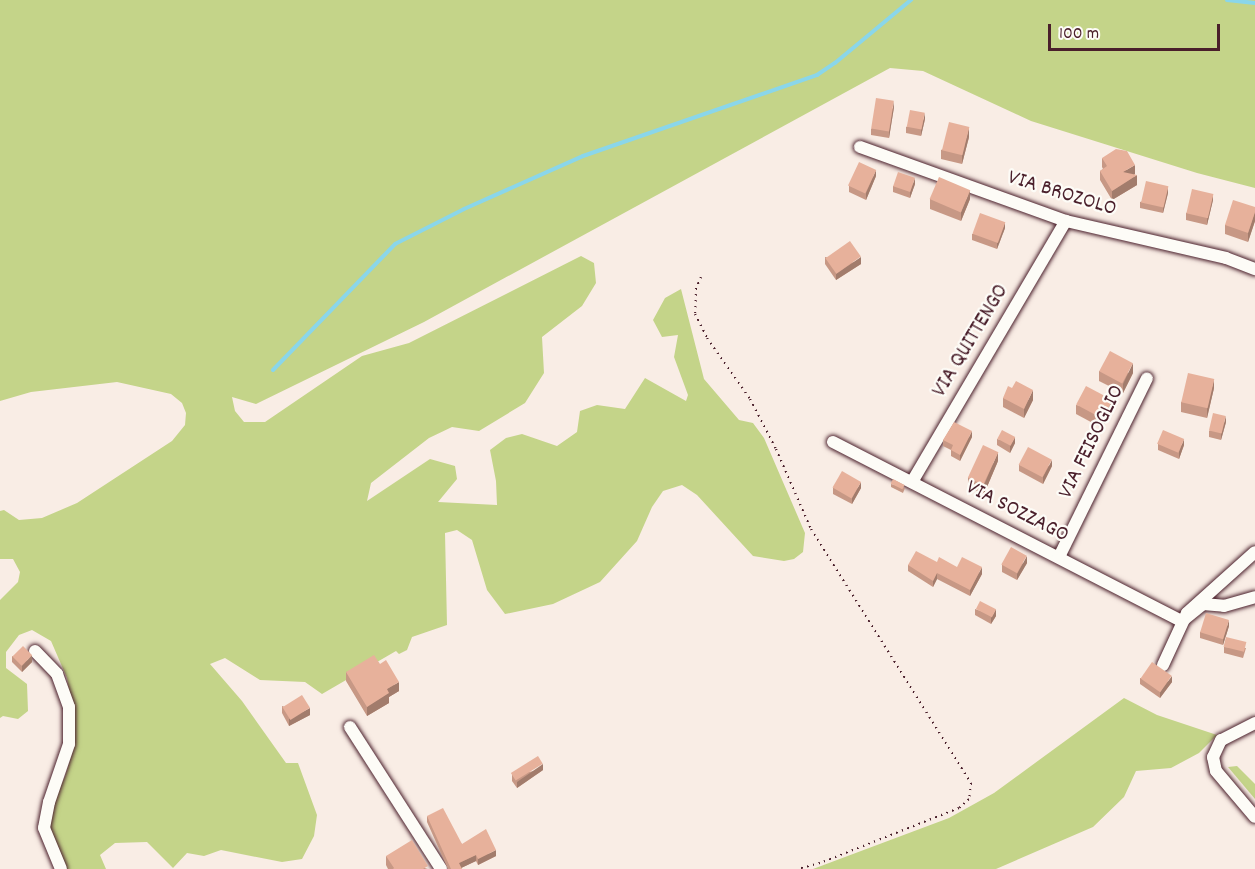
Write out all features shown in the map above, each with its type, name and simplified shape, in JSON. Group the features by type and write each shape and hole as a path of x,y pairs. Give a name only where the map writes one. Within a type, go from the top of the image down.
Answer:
{"street":[{"name":"VIA BROZOLO","path":"860,147 1066,221 1226,258 1255,270"},
{"name":"VIA QUITTENGO","path":"912,482 1066,221"},
{"name":"VIA FEISOGLIO","path":"1059,557 1147,378"},
{"name":"VIA SOZZAGO","path":"833,442 1182,621"},
{"path":"1163,665 1187,613 1255,552"},
{"path":"1182,621 1203,604 1224,606 1255,597"},
{"path":"35,651 57,674 69,707 69,744 49,802 44,828 61,869"},
{"path":"1255,723 1221,740 1213,752 1213,764 1226,784 1255,817"},
{"path":"350,727 441,869"}],"path":[{"path":"700,277 696,288 695,315 707,338 750,399 776,449 811,529 971,783 969,799 959,808 820,863 798,869"}],"green space":[{"path":"0,0 1255,0 1255,188 1197,173 1031,121 923,71 890,68 424,322 256,404 232,397 235,411 244,422 265,422 362,356 409,343 581,256 594,263 596,283 582,306 542,337 544,373 525,403 479,431 452,427 429,438 371,483 367,501 430,459 455,466 457,479 438,502 497,505 496,481 490,450 506,438 522,434 557,446 577,432 580,411 597,405 625,409 645,378 686,401 688,395 674,357 678,335 662,337 653,320 665,298 681,289 704,379 739,420 753,423 764,438 805,533 803,552 794,559 784,561 753,556 697,495 682,485 663,491 652,507 637,541 600,582 553,604 505,614 487,590 472,540 457,530 445,533 447,625 412,637 407,650 399,654 396,651 322,694 305,682 260,680 225,658 210,664 242,701 286,763 298,763 317,815 314,836 302,859 282,862 221,850 204,856 187,853 173,868 147,842 115,843 100,855 106,869 65,869 48,825 50,806 65,777 73,750 75,727 67,678 51,641 32,630 19,635 6,652 6,668 27,684 28,711 18,719 3,716 0,718 0,600 18,582 20,572 13,559 0,559 0,511 4,510 19,520 42,518 77,503 172,441 185,425 186,413 182,403 171,394 117,382 31,392 0,401"},
{"path":"1124,698 1157,715 1217,735 1199,753 1171,768 1136,771 1124,797 1093,827 996,869 813,869 949,818 994,793"},
{"path":"1237,766 1255,784 1255,799 1228,767"}],"building":[{"path":"876,98 894,101 889,131 871,129"},
{"path":"910,110 925,113 921,130 907,127"},
{"path":"949,122 969,127 962,155 942,150"},
{"path":"1116,149 1127,151 1135,165 1123,172 1137,175 1112,191 1100,171 1107,166 1102,158"},
{"path":"859,162 876,170 865,194 848,186"},
{"path":"898,172 915,178 910,192 893,186"},
{"path":"939,177 970,190 961,212 930,199"},
{"path":"1146,181 1168,186 1163,208 1141,202"},
{"path":"1192,189 1213,194 1208,218 1186,213"},
{"path":"1233,200 1255,207 1248,233 1225,225"},
{"path":"980,213 1005,222 998,243 972,234"},
{"path":"850,241 861,257 836,274 825,258"},
{"path":"1110,351 1133,363 1122,384 1099,371"},
{"path":"1188,373 1214,379 1208,408 1181,402"},
{"path":"1016,381 1033,390 1024,409 1003,398 1008,386 1012,388"},
{"path":"1086,386 1112,400 1103,419 1076,405"},
{"path":"1213,413 1226,416 1222,433 1209,431"},
{"path":"954,422 972,431 960,455 951,450 953,445 943,440"},
{"path":"1002,430 1015,437 1011,446 997,439"},
{"path":"1163,430 1184,439 1178,453 1157,444"},
{"path":"983,445 998,452 983,485 968,478"},
{"path":"1028,447 1052,460 1042,477 1019,465"},
{"path":"842,471 861,482 852,498 832,487"},
{"path":"893,479 905,485 902,489 891,483"},
{"path":"1011,547 1027,556 1017,573 1001,564"},
{"path":"916,551 937,562 939,557 957,567 962,557 982,567 970,590 937,573 933,581 908,565"},
{"path":"980,601 996,609 992,617 976,609"},
{"path":"1206,613 1229,620 1223,639 1200,632"},
{"path":"1226,637 1246,642 1244,652 1224,647"},
{"path":"23,646 32,655 22,666 12,657"},
{"path":"374,655 380,664 386,660 399,682 387,689 389,693 367,707 346,672"},
{"path":"1152,662 1172,676 1160,692 1141,678"},
{"path":"302,695 310,708 290,720 282,707"},
{"path":"538,756 543,764 516,781 511,773"},
{"path":"443,808 462,844 486,829 496,850 478,859 476,855 459,863 462,869 451,869 427,816"},
{"path":"412,840 428,866 423,869 393,869 386,856"}],"waterway":[{"path":"273,370 395,244 464,209 583,156 817,75 835,63 911,0"},
{"path":"1227,0 1255,3"}]}
